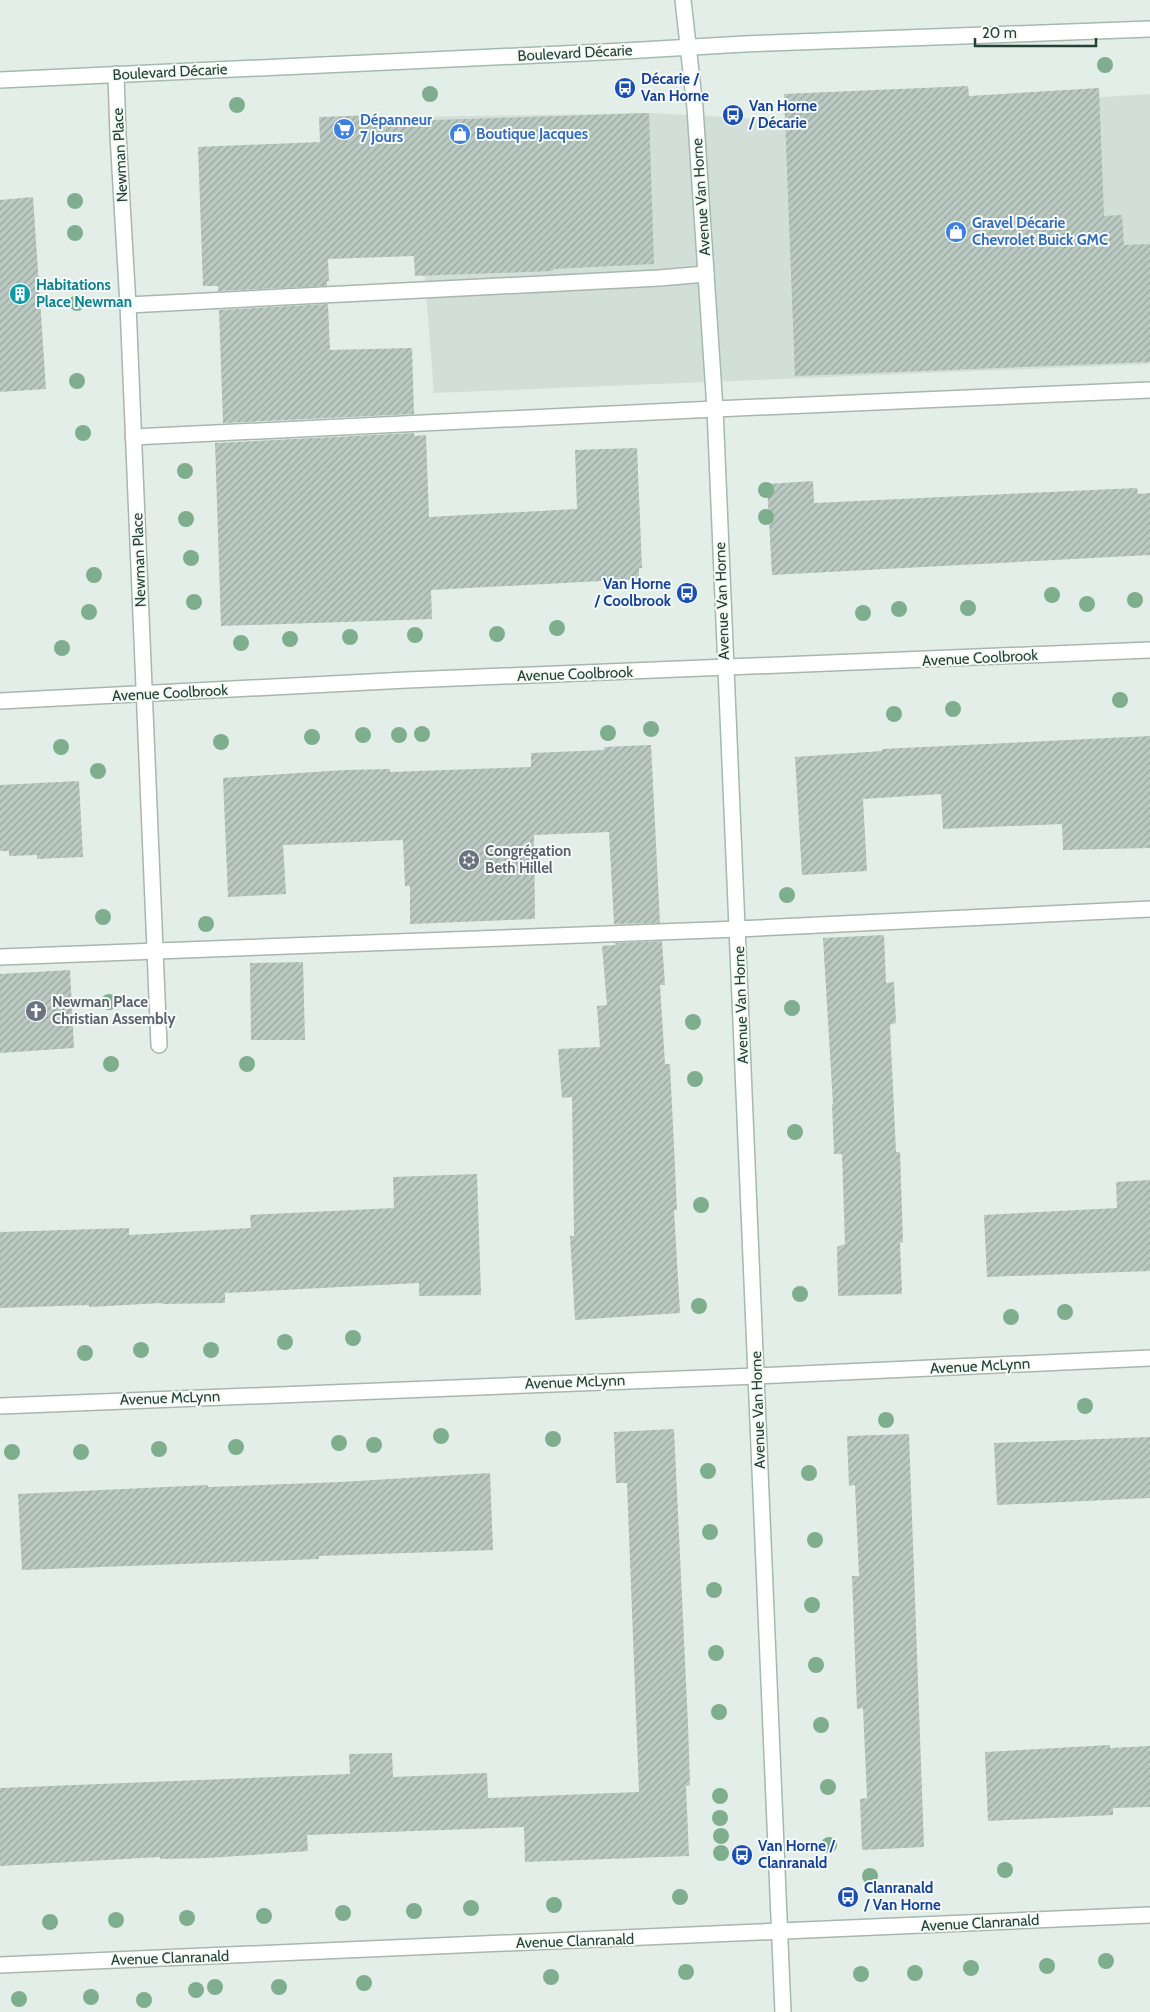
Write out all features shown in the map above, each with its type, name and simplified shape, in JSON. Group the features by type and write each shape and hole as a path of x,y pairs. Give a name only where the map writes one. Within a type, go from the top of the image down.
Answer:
{"street":[{"name":"Avenue Van Horne","path":"684,6 695,108 715,408 757,1376 778,1932 783,2012"},
{"name":"Boulevard Décarie","path":"0,80 688,46 1150,29"},
{"name":"Newman Place","path":"116,74 134,437 159,1045"},
{"path":"128,305 706,274"},
{"path":"134,437 715,408 1150,390"},
{"name":"Avenue Coolbrook","path":"0,701 407,680 725,669 1150,650"},
{"path":"0,957 738,929 1150,910"},
{"name":"Avenue McLynn","path":"0,1406 757,1376 1150,1358"},
{"name":"Avenue Clanranald","path":"0,1965 1150,1915"}],"shaded area":[{"path":"1150,94 1150,364 434,393 412,117 649,113 763,119"}],"building":[{"name":"Gravel Décarie Chevrolet Buick GMC","path":"968,86 969,96 1099,88 1104,216 1122,215 1124,245 1150,244 1150,362 795,376 784,94"},
{"path":"649,113 654,264 553,269 553,271 415,276 414,256 328,259 329,281 327,281 327,286 218,291 218,286 203,286 198,147 320,142 319,117 376,115 376,122"},
{"name":"Habitations Place Newman","path":"33,197 46,389 0,392 0,200"},
{"path":"328,304 330,350 412,348 414,414 223,423 219,310"},
{"path":"414,433 414,436 426,435 429,517 577,509 575,450 637,448 642,568 639,568 639,579 431,590 432,619 221,626 215,443"},
{"path":"813,481 814,503 1137,488 1138,494 1150,493 1150,555 772,575 767,484"},
{"path":"1150,736 1150,848 1063,850 1062,824 943,829 941,794 863,799 867,871 802,875 795,757 882,751 882,749"},
{"path":"651,745 660,923 614,924 609,832 534,835 535,919 410,924 410,886 405,886 403,840 283,845 286,894 228,897 223,778 345,770 390,769 390,772 531,767 531,753 604,750 604,747"},
{"path":"79,781 83,857 37,859 37,855 9,856 9,851 0,851 0,785"},
{"path":"884,935 886,983 894,982 896,1023 890,1025 896,1152 900,1152 903,1242 900,1243 902,1294 838,1296 837,1247 845,1244 842,1154 834,1154 833,1104 823,938"},
{"path":"662,941 665,985 660,985 665,1064 670,1064 677,1210 674,1210 680,1313 575,1320 570,1236 574,1236 572,1097 562,1098 558,1049 600,1047 597,1006 607,1005 602,946 616,945 615,943"},
{"path":"303,962 305,1040 251,1040 250,963"},
{"name":"Newman Place Christian Assembly","path":"70,970 74,1048 0,1053 0,974"},
{"path":"477,1174 481,1295 419,1296 419,1283 225,1293 225,1303 0,1308 0,1232 129,1228 129,1235 251,1228 250,1215 394,1208 393,1177"},
{"path":"1150,1180 1150,1271 987,1277 984,1215 1117,1208 1116,1182"},
{"path":"674,1429 688,1724 690,1785 686,1786 689,1856 525,1862 524,1827 307,1835 308,1851 208,1858 160,1859 160,1857 0,1866 0,1788 350,1774 349,1754 392,1753 393,1777 487,1773 488,1798 639,1792 627,1483 616,1483 614,1432"},
{"path":"909,1434 924,1847 862,1850 860,1799 867,1798 863,1708 857,1709 852,1576 859,1576 855,1485 849,1486 847,1436"},
{"path":"1150,1437 1150,1498 997,1505 994,1443"},
{"path":"490,1473 493,1550 319,1556 319,1559 22,1570 18,1494 208,1485 208,1487 341,1482"},
{"path":"1110,1745 1110,1748 1150,1746 1150,1807 1113,1808 1113,1815 988,1821 985,1752"}],"place":[{"name":"Décarie / Van Horne","path":"625,88"},
{"name":"Van Horne / Décarie","path":"733,115"},
{"name":"Dépanneur 7 Jours","path":"344,129"},
{"name":"Boutique Jacques","path":"460,134"},
{"name":"Gravel Décarie Chevrolet Buick GMC","path":"956,232"},
{"name":"Habitations Place Newman","path":"20,294"},
{"name":"Van Horne / Coolbrook","path":"687,593"},
{"name":"Congrégation Beth Hillel","path":"469,860"},
{"name":"Newman Place Christian Assembly","path":"36,1011"},
{"name":"Van Horne / Clanranald","path":"742,1855"},
{"name":"Clanranald / Van Horne","path":"848,1897"}]}
